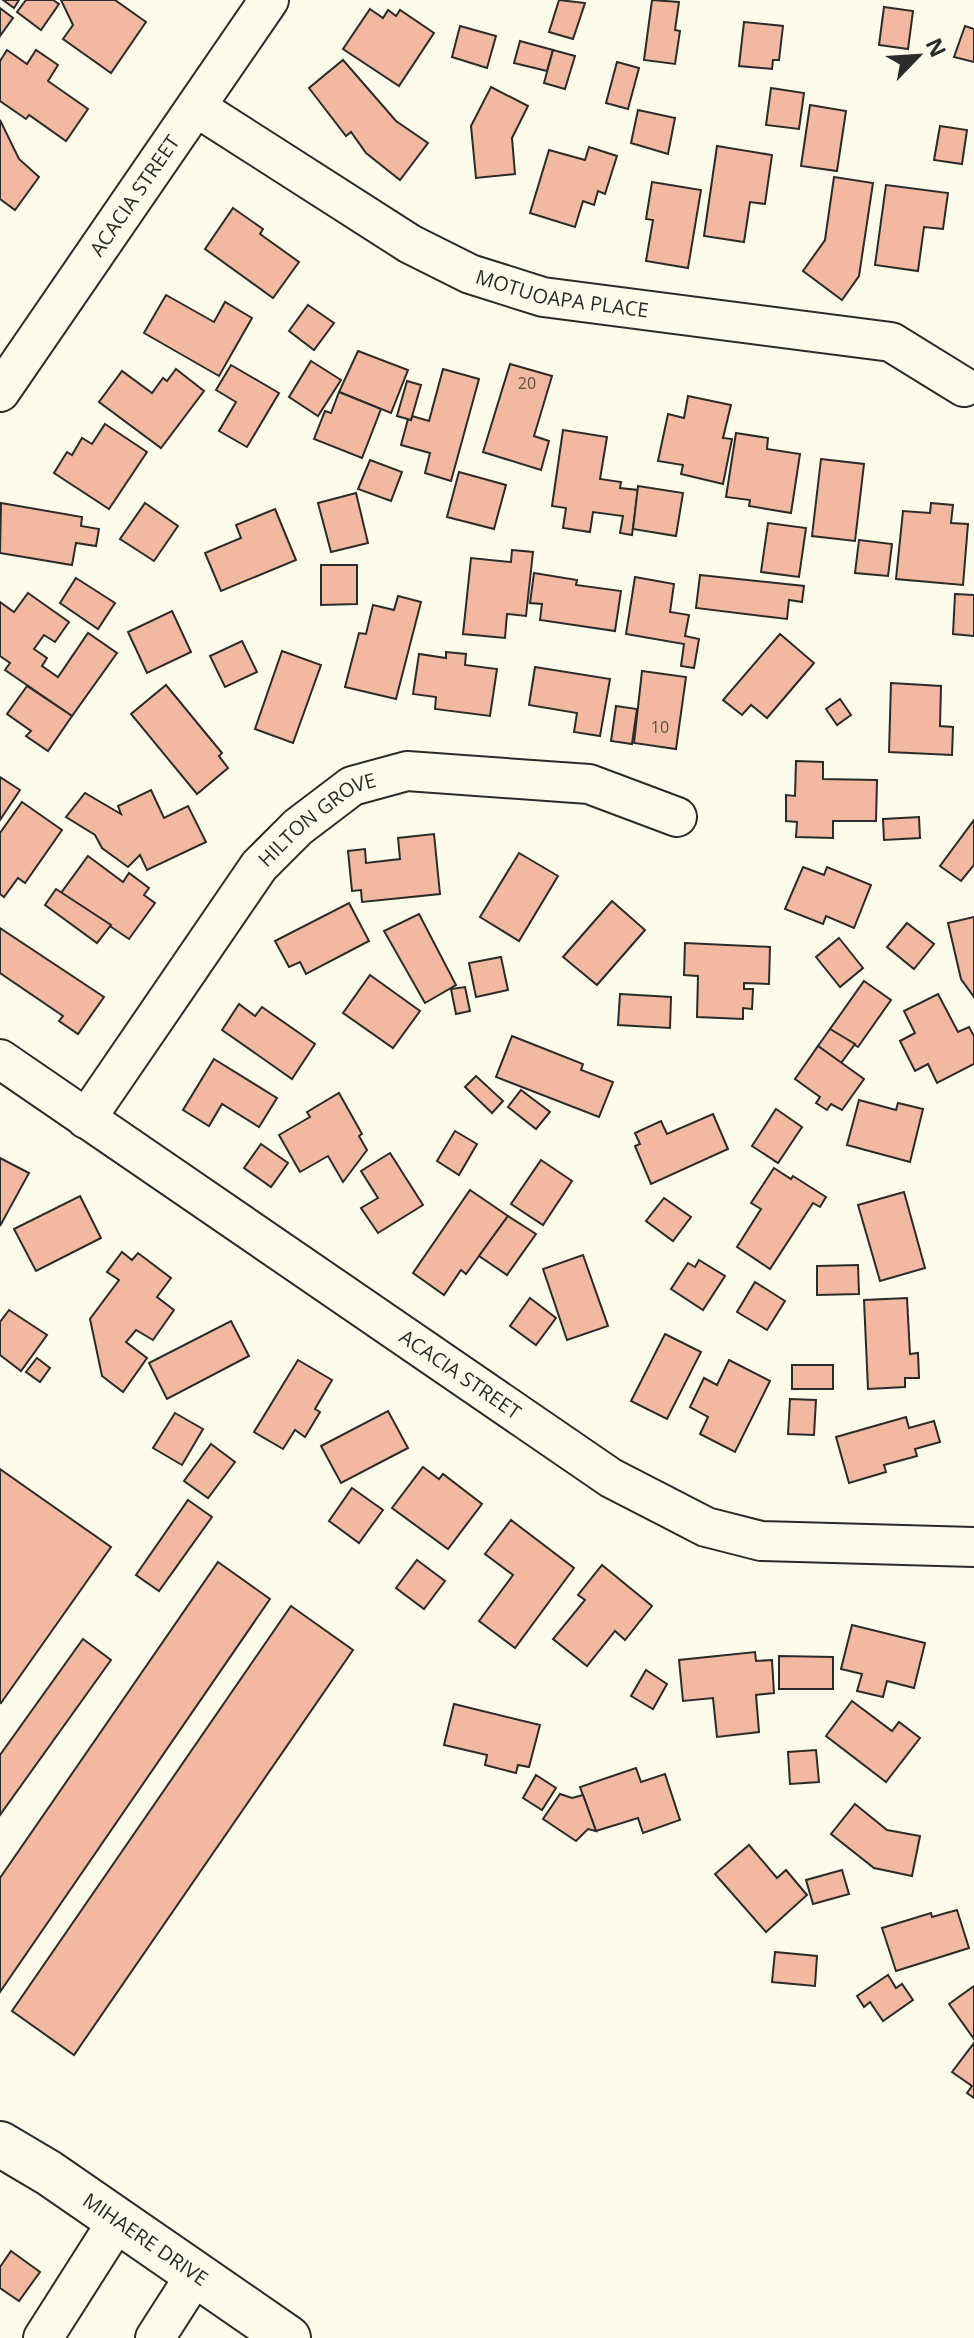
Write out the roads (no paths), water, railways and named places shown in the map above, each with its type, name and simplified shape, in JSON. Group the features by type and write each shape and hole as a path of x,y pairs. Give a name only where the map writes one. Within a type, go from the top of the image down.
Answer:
{"main road":[{"name":"MIHAERE DRIVE","path":"0,2144 49,2173 288,2338"}],"street":[{"name":"ACACIA STREET","path":"0,392 269,0"},
{"name":"MOTUOAPA PLACE","path":"196,107 410,244 470,274 543,297 891,342 964,387"},
{"name":"HILTON GROVE","path":"86,1119 259,866 298,827 352,786 407,771 589,784 677,817"},
{"name":"ACACIA STREET","path":"0,1059 611,1478 706,1527 761,1541 974,1547"},
{"path":"43,2338 118,2220"},
{"path":"155,2338 196,2274"}]}
